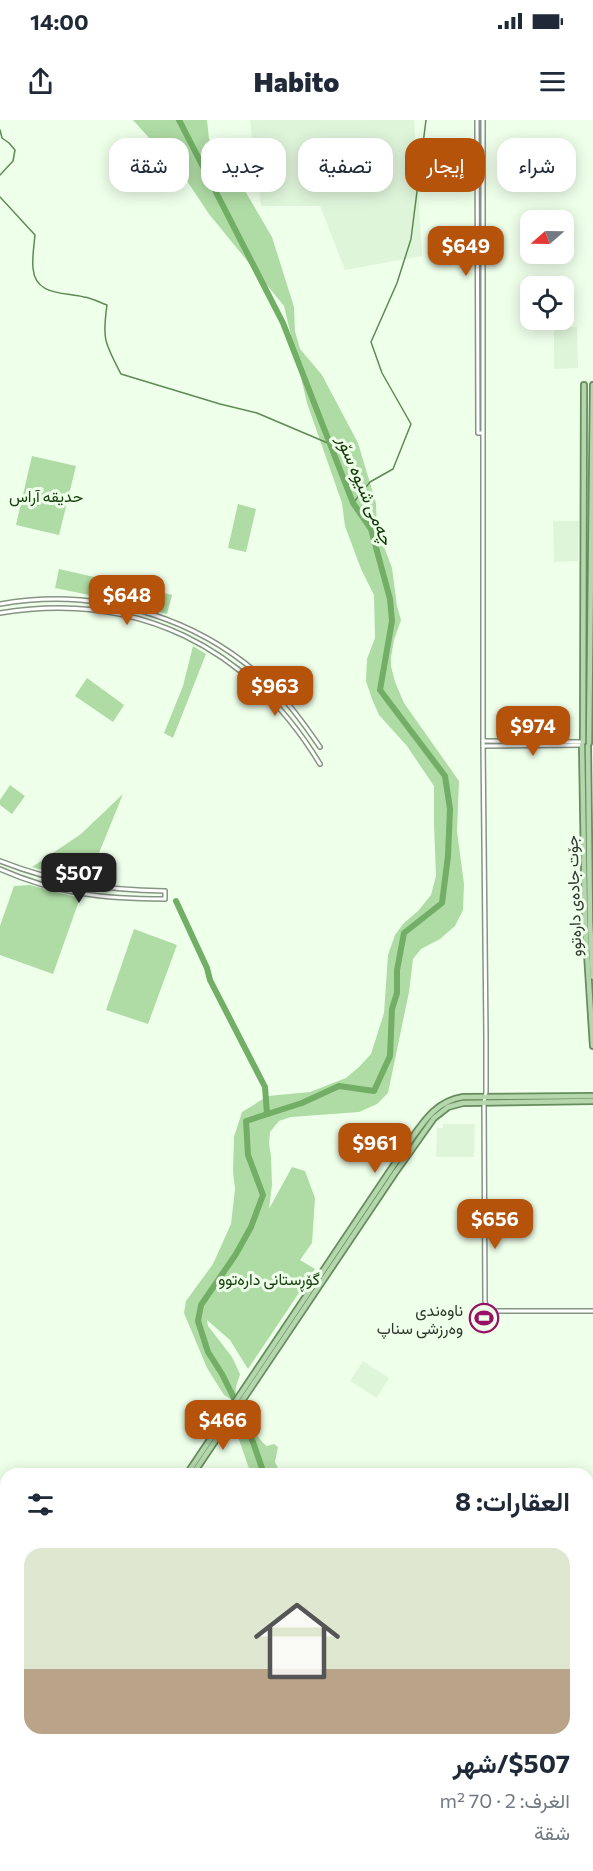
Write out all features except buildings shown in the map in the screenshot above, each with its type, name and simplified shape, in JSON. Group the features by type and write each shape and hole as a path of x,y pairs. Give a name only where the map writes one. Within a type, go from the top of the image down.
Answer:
{"main road":[{"path":"586,744 592,565 593,385"},
{"path":"584,388 586,744"},
{"path":"584,506 591,506"},
{"name":"جۆت جادەی دارەتوو","path":"586,744 593,977"},
{"name":"جۆت جادەی دارەتوو","path":"586,744 585,932 593,1046"},
{"path":"191,1468 349,1237 434,1118 454,1105 485,1099 593,1096"},
{"path":"485,1099 593,1101"},
{"path":"198,1468 349,1237"}],"street":[{"path":"477,120 477,433 482,433"},
{"path":"483,120 486,1306 493,1311 593,1311"},
{"path":"477,250 483,250"},
{"path":"584,388 593,385"},
{"path":"584,388 593,391"},
{"path":"0,604 34,599 76,599 122,606 167,618 210,640 250,668 282,697 320,747"},
{"path":"75,607 76,599"},
{"path":"0,613 36,608 75,607 121,614 163,627 212,651 245,674 287,715 320,764"},
{"path":"245,674 250,668"},
{"path":"307,742 313,737"},
{"path":"483,741 586,744"},
{"path":"483,746 586,744"},
{"path":"0,861 63,881 117,890 165,891 165,899 112,898 60,891 0,869"},
{"path":"60,891 63,881"}],"shaded area":[{"path":"250,120 414,120 415,138 405,138 405,192 418,192 422,256 345,270 320,206 261,206 259,192 286,192 286,138 252,138"},
{"path":"574,327 577,327 578,368 554,369 554,330 574,330"},
{"path":"553,521 579,521 578,561 554,562"},
{"path":"443,1124 475,1124 474,1157 436,1157 437,1128 443,1128"},
{"path":"363,1361 389,1378 377,1398 350,1381"}],"green space":[{"name":"گۆڕستانی دارەتوو","path":"133,120 207,120 209,138 201,138 201,192 246,192 272,237 294,307 295,331 300,349 322,375 358,443 376,503 377,528 392,568 401,620 391,657 395,682 404,703 459,781 457,831 464,884 463,910 455,926 440,939 421,949 413,959 409,992 388,1093 377,1104 359,1112 291,1117 279,1121 270,1132 272,1185 269,1209 292,1167 305,1171 315,1198 312,1243 300,1260 315,1269 248,1369 230,1340 207,1320 208,1326 232,1357 240,1374 236,1393 249,1422 263,1443 267,1446 274,1444 278,1447 275,1462 278,1468 249,1468 237,1434 238,1419 231,1399 224,1395 207,1368 184,1313 186,1301 213,1264 231,1224 235,1189 234,1137 242,1112 268,1096 310,1092 346,1078 371,1054 384,1013 388,955 395,935 431,895 436,876 434,786 407,746 379,715 366,681 367,659 375,638 374,595 361,569 345,526 342,503 307,403 284,306 209,214 189,184 189,138 149,138"},
{"name":"حديقه آراس","path":"32,456 76,466 59,535 16,525"},
{"path":"238,504 256,509 246,552 228,548"},
{"path":"59,569 103,579 99,597 55,588"},
{"path":"112,580 172,595 167,614 109,598"},
{"path":"193,646 206,654 173,738 164,733 183,686"},
{"path":"87,678 124,705 113,722 75,696"},
{"path":"10,785 25,796 12,814 0,805 0,800"},
{"path":"123,794 88,880 32,867 81,834"},
{"path":"30,885 80,898 53,974 0,955 0,926 14,886"},
{"path":"134,929 177,945 148,1024 106,1010"}],"waterway":[{"name":"چەمی شیوە سۆر","path":"179,120 283,323 353,503 371,529 390,599 392,621 380,690 445,776 450,809 448,856 442,903 404,933 397,970 397,993 392,1009 390,1056 374,1091 339,1086 302,1103 246,1121 248,1155 263,1195 251,1227 236,1254 201,1305 198,1321 208,1352 231,1392 262,1468"},
{"path":"353,503 370,482 393,469 411,424 382,373 371,342 397,283 411,239 426,120"},
{"path":"0,130 2,138 15,150 13,161 0,175"},
{"path":"0,197 35,235 33,268 39,284 52,291 87,298 107,305 106,341 121,374 257,413 330,444"},
{"path":"176,901 207,968 210,980 265,1087 267,1114"}],"place":[{"name":"ناوەندی وەرزشی سناپ","path":"484,1318"}]}
